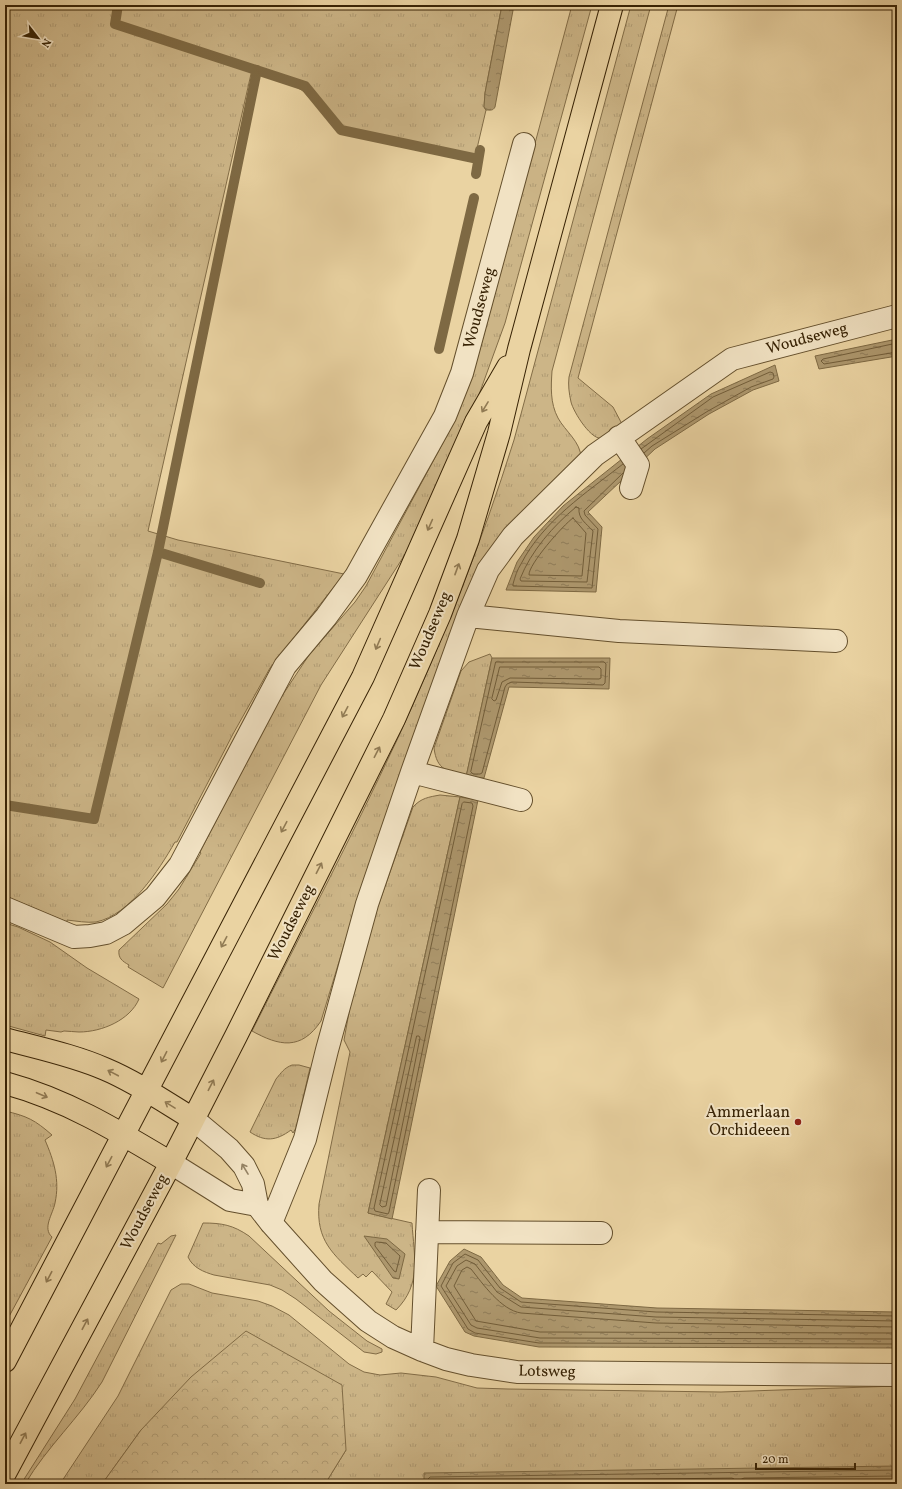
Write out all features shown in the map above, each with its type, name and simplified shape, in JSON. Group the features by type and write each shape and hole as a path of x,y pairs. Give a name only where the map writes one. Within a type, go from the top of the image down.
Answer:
{"main road":[{"name":"Woudseweg","path":"5,1473 171,1163 394,719 440,614 468,539 499,433 519,349 612,5"},
{"name":"Woudseweg","path":"5,1362 363,677 476,422 519,349"},
{"path":"5,1039 67,1055 105,1068 193,1119"},
{"path":"5,1083 32,1090 80,1110 124,1134 171,1163"}],"street":[{"name":"Woudseweg","path":"5,908 74,936 90,936 106,933 123,924 155,897 180,865 285,666 326,617 356,576 445,416 462,373 524,144"},
{"name":"Woudseweg","path":"271,1223 305,1139 327,1050 367,904 412,772 468,616 488,570 513,536 595,455 629,452 732,359 897,316"},
{"path":"629,452 631,488"},
{"name":"Woudseweg","path":"468,616 619,631 836,641"},
{"path":"412,772 521,800"},
{"name":"Lotsweg","path":"193,1119 229,1149 244,1166 253,1184 257,1205 271,1223 323,1281 368,1321 393,1337 446,1359 471,1365 517,1372 897,1375"},
{"path":"171,1163 230,1200 257,1205"},
{"path":"422,1350 428,1190"},
{"path":"427,1232 601,1233"}],"green space":[{"path":"5,5 502,5 485,93 484,107 486,110 475,157 397,146 357,136 335,125 303,91 270,71 253,65 148,531 178,540 344,574 270,668 233,734 177,842 175,842 152,878 132,901 108,918 96,922 67,920 67,922 5,896"},
{"path":"572,5 592,5 505,323 469,422 413,542 321,685 163,988 128,967 129,965 122,961 119,950 167,904 179,889 201,853 200,852 278,702 309,655 355,602 366,586 452,426 470,381 480,349"},
{"path":"631,5 651,5 552,371 551,383 555,412 561,423 576,442 581,458 507,531 356,906 321,1021 306,1037 297,1041 289,1043 271,1040 252,1031 380,777 430,666 489,516 514,440"},
{"path":"669,5 678,5 578,378 613,407 622,424 609,436 599,438 594,436 589,431 579,419 572,406 569,377"},
{"path":"490,654 492,658 466,777 448,771 440,765 435,756 434,748 461,671 469,662"},
{"path":"440,795 460,797 368,1213 412,1223 415,1259 413,1280 410,1290 396,1310 386,1304 392,1292 372,1271 366,1277 363,1274 358,1278 341,1262 328,1246 320,1228 319,1204 350,1052 344,1040 352,996 366,943 413,807 422,800"},
{"path":"5,923 18,927 50,942 87,968 139,999 135,1006 122,1019 97,1030 61,1032 46,1030 45,1036 5,1025"},
{"path":"292,1065 310,1068 296,1128 293,1133 291,1130 286,1134 270,1139 255,1135 250,1132 276,1079 285,1069"},
{"path":"5,1111 30,1119 52,1135 45,1140 51,1155 57,1186 55,1203 48,1225 49,1233 52,1237 5,1324"},
{"path":"203,1223 227,1225 238,1229 249,1236 329,1311 367,1341 382,1349 382,1352 376,1354 364,1352 296,1299 282,1290 270,1285 214,1275 196,1267 188,1257"},
{"path":"176,1235 102,1382 43,1458 25,1484 21,1484 75,1399 158,1243 161,1244 171,1236"},
{"path":"181,1284 189,1284 212,1293 258,1301 272,1306 289,1315 349,1364 364,1372 380,1375 401,1373 436,1377 477,1388 508,1389 721,1392 897,1386 897,1484 325,1484 346,1450 141,1430 102,1484 60,1484 118,1396 171,1290"},
{"path":"246,1331 342,1385 346,1450 325,1484 102,1484 141,1430 191,1377"}],"water":[{"path":"502,5 514,5 495,107 492,110 486,110 484,107 485,93"},
{"path":"897,339 897,356 819,369 815,356"},
{"path":"775,365 779,381 753,390 709,414 655,449 588,512 602,527 596,592 506,590 517,562 534,537 563,506 647,439 711,394"},
{"path":"492,658 610,658 609,689 509,687 484,778 466,777"},
{"path":"460,797 478,800 392,1219 368,1213"},
{"path":"364,1236 387,1239 405,1254 399,1279 393,1278"},
{"path":"464,1249 481,1257 503,1285 522,1298 657,1308 897,1312 897,1348 539,1347 474,1336 465,1332 436,1286 450,1261"},
{"path":"897,1466 897,1480 622,1484 424,1484 424,1473"}],"waterway":[{"path":"118,5 115,24 305,86 341,130 478,159"},
{"path":"5,805 94,819 158,552 257,70"},
{"path":"476,174 480,150"},
{"path":"439,349 474,198"},
{"path":"158,552 260,583"}],"place":[{"name":"Ammerlaan Orchideeen","path":"798,1122"}]}
